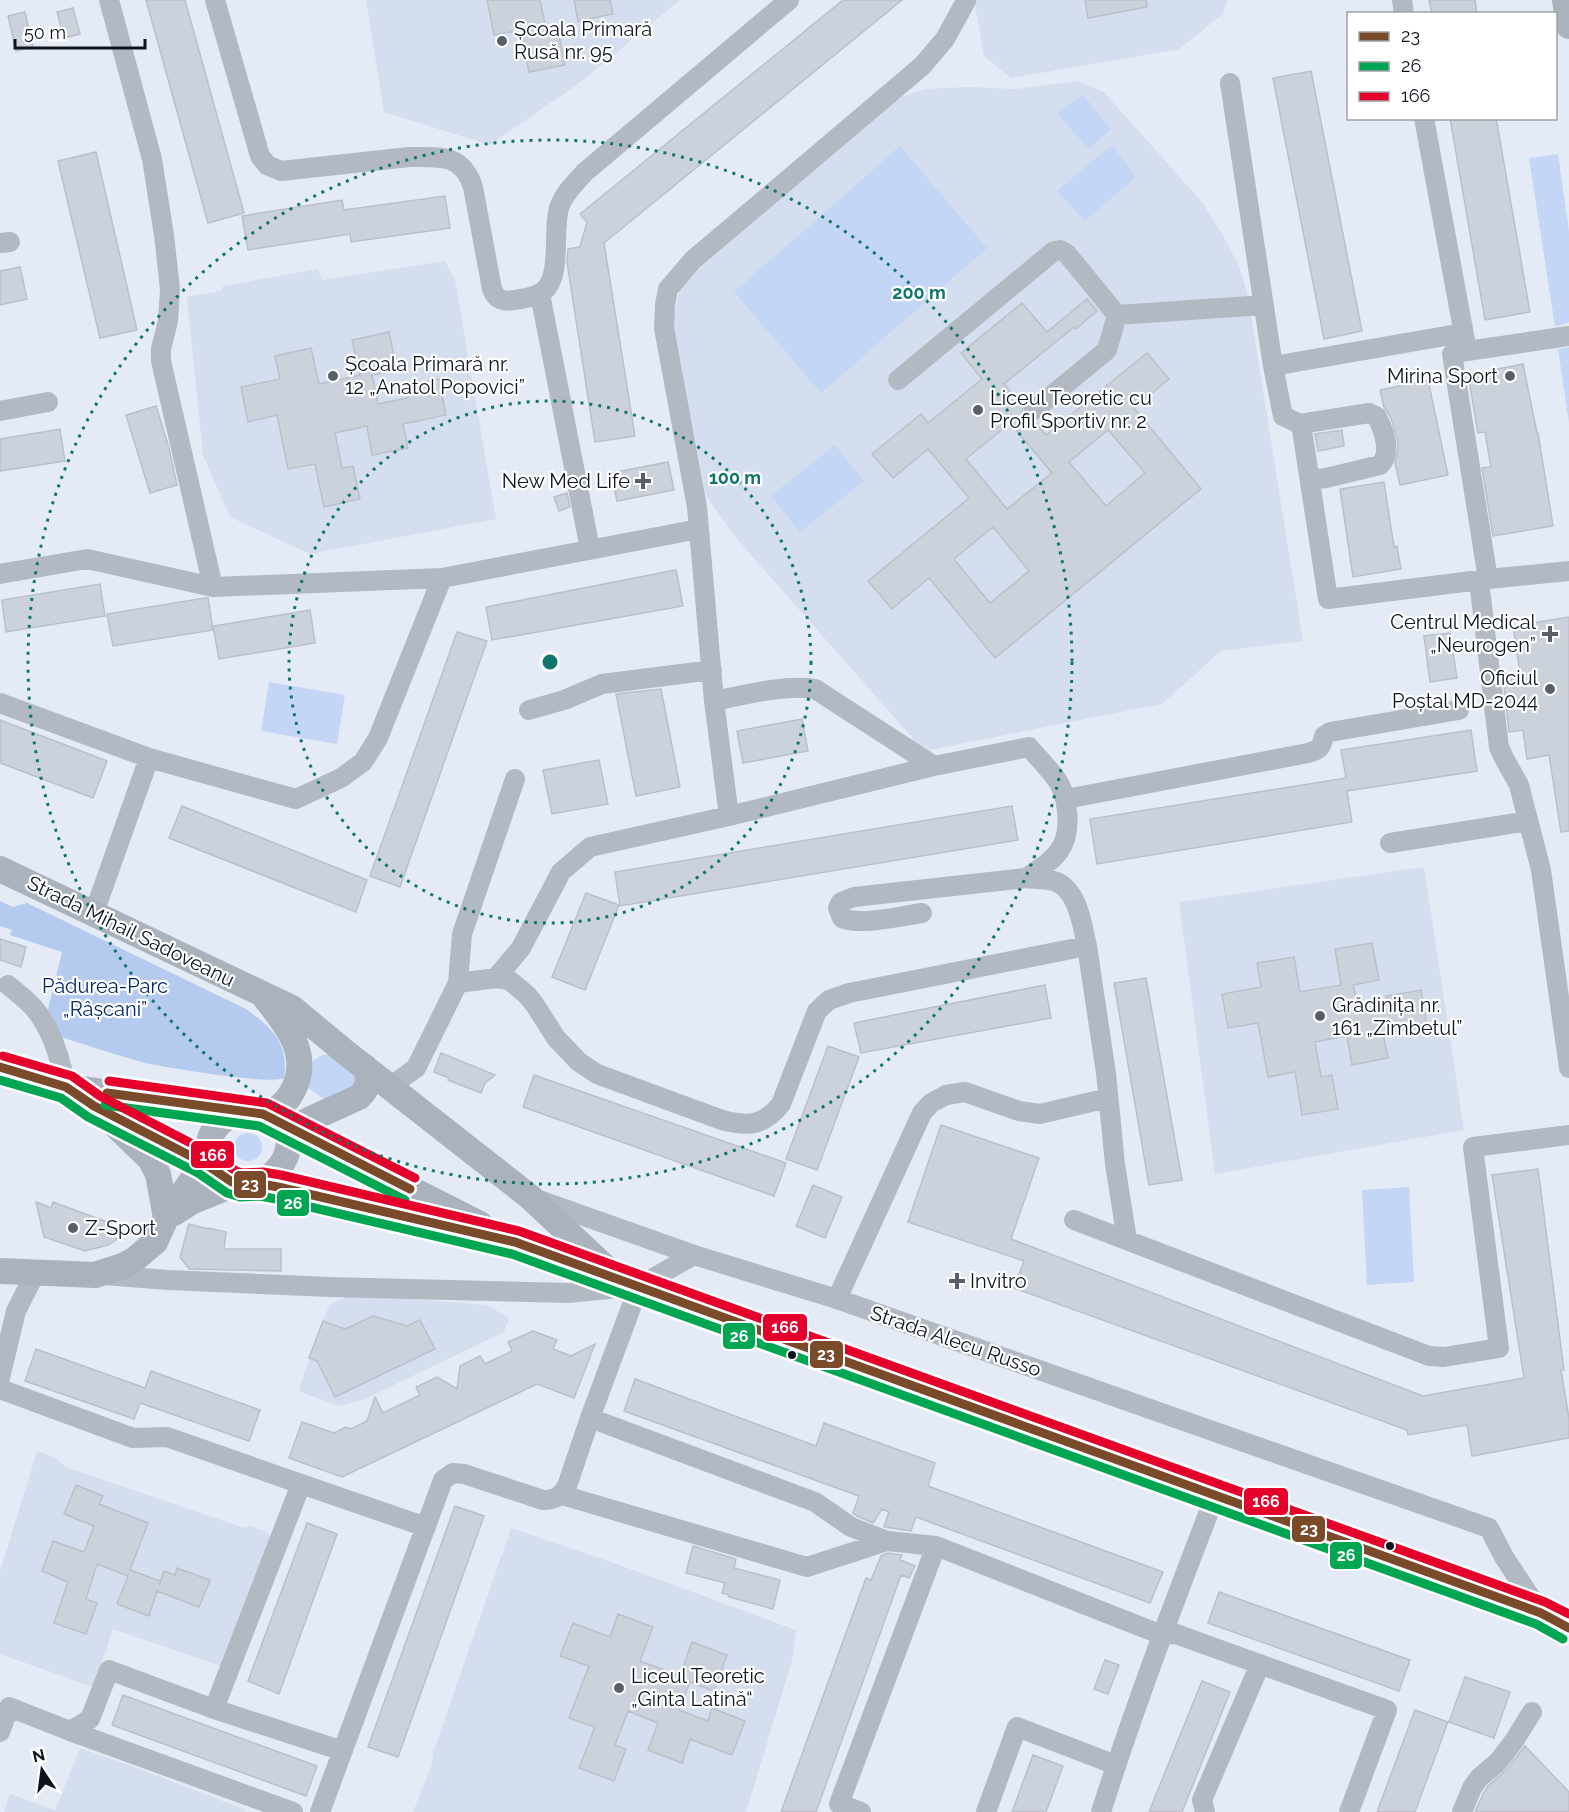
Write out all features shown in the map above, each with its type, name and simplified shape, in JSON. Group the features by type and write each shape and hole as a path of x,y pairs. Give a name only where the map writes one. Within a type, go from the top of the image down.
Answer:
{"main road":[{"path":"1565,0 1569,26"},
{"name":"Strada Mihail Sadoveanu","path":"0,869 292,1008 530,1197 627,1282"},
{"name":"Strada Mihail Sadoveanu","path":"262,994 285,1022 301,1064"},
{"path":"224,1170 211,1135 218,1125 227,1117 238,1113 276,1110 286,1102 295,1086 301,1064 315,1048 332,1047 355,1059 369,1079 365,1092 359,1097"},
{"name":"Strada Alecu Russo","path":"4,1072 66,1087 257,1113"},
{"path":"257,1113 291,1128 359,1097 391,1086"},
{"name":"Strada Alecu Russo","path":"66,1087 94,1106 224,1170 278,1187 515,1242 1541,1613 1569,1628"},
{"path":"94,1106 150,1159 158,1174 166,1218"},
{"path":"0,1271 95,1275 123,1266 145,1252 155,1242 166,1218 224,1170 269,1178 279,1169 285,1158 291,1128"},
{"name":"Strada Alecu Russo","path":"291,1128 515,1242"},
{"path":"166,1218 190,1202 224,1170"},
{"name":"Strada Alecu Russo","path":"1541,1613 1569,1616"}],"street":[{"path":"109,0 152,159 170,290 168,321 161,349 161,361 213,587"},
{"path":"215,0 260,156 267,165 281,171 409,157 447,158 461,165 469,175 473,187 492,290 504,301 540,294 549,286 557,239 556,221 560,205 585,172 789,0"},
{"path":"729,816 714,702 696,494 664,328 664,305 668,289 693,260 922,66 945,39 966,1"},
{"path":"1230,83 1273,366 1283,416 1300,424 1370,413 1377,417 1384,436 1386,456 1380,465 1310,480"},
{"path":"1424,120 1465,342"},
{"path":"898,380 1054,251 1060,250 1067,254 1117,315"},
{"path":"540,294 590,549"},
{"path":"1117,315 1264,305"},
{"path":"1034,410 1107,350 1117,315"},
{"path":"1273,366 1465,342 1569,336"},
{"path":"1465,342 1452,354 1483,580 1499,747 1519,785 1541,870 1569,1068"},
{"path":"0,411 48,402"},
{"path":"1300,424 1328,599 1569,571"},
{"path":"0,574 87,559 213,587 442,578 699,529"},
{"path":"0,703 149,758 296,799 341,778 363,762 378,738 442,578"},
{"path":"529,710 564,700 602,684 712,670"},
{"path":"714,702 790,688 815,689 934,766"},
{"path":"1066,799 1308,753 1319,749 1323,744 1324,736 1330,732 1459,710"},
{"path":"496,978 520,948 561,872 590,847 934,766 1029,747 1057,780 1066,799 1068,836 1055,856 1026,878"},
{"path":"94,913 149,758"},
{"path":"391,1086 416,1068 458,983 462,934 515,779"},
{"path":"1390,843 1528,821"},
{"path":"922,913 848,921 842,918 838,908 841,902 854,897 1026,878 1054,881 1067,888 1074,900 1087,946 1127,1240"},
{"path":"458,983 496,978 509,980 527,995 568,1052 597,1074 722,1120 736,1124 751,1124 761,1122 773,1114 781,1104 810,1024 817,1011 829,1000 849,993 1087,946"},
{"path":"8,985 34,1008 61,1062 66,1087"},
{"path":"837,1299 922,1113 931,1103 946,1095 965,1092 1019,1111 1040,1114 1108,1098"},
{"path":"1074,1220 1429,1356 1444,1357 1499,1348 1473,1147 1569,1135"},
{"name":"Strada Alecu Russo","path":"530,1197 694,1255 837,1299 1489,1528 1504,1557 1541,1613"},
{"path":"95,1275 329,1287 568,1293 627,1282 694,1255"},
{"path":"0,1378 16,1311 36,1272"},
{"path":"320,1812 443,1480 453,1473 464,1474 543,1500 552,1500 562,1495 590,1418 627,1282"},
{"path":"0,1389 133,1438 167,1437 426,1527"},
{"path":"590,1418 816,1502 851,1527 887,1541 936,1546 1162,1635 1176,1634 1386,1710 1349,1812"},
{"path":"214,1709 301,1484"},
{"path":"562,1495 807,1567 887,1541"},
{"path":"1101,1812 1162,1635 1215,1496"},
{"path":"861,1812 839,1804 936,1546"},
{"path":"1205,1812 1202,1800 1260,1664"},
{"path":"70,1731 90,1719 109,1670 214,1709 343,1751"},
{"path":"0,1732 9,1707 293,1812"},
{"path":"1462,1812 1479,1778 1498,1762 1532,1712"},
{"path":"986,1812 1017,1727 1116,1765"}],"shaded area":[{"name":"Școala Primară Rusă nr. 95","path":"366,0 680,0 582,81 490,145 384,112"},
{"path":"974,0 1227,0 1223,14 1179,49 1011,78 984,56"},
{"name":"Liceul Teoretic cu Profil Sportiv nr. 2","path":"1078,81 1104,92 1202,202 1239,266 1248,296 1303,641 1221,651 1162,704 929,750 915,741 737,539 706,496 672,325 680,288 873,117 903,96 926,89 969,87 1016,89"},
{"path":"1083,95 1111,129 1089,149 1057,114"},
{"path":"1112,145 1136,177 1085,221 1057,191"},
{"path":"900,146 987,248 821,393 734,292"},
{"path":"1558,154 1569,231 1569,322 1555,327 1529,158"},
{"name":"Școala Primară nr. 12 „Anatol Popovici”","path":"445,261 455,280 496,519 310,554 230,517 203,455 187,297 221,291 223,286 318,269 322,280"},
{"path":"1569,347 1569,423 1558,349"},
{"path":"835,445 864,481 800,532 771,496"},
{"path":"269,682 345,695 337,744 261,731"},
{"name":"Grădinița nr. 161 „Zîmbetul”","path":"1424,867 1464,1130 1215,1174 1179,902"},
{"path":"327,1054 335,1056 362,1081 328,1102 306,1086 313,1062"},
{"path":"248,1133 258,1137 262,1147 258,1157 248,1161 238,1157 234,1147 238,1137"},
{"path":"1409,1187 1414,1282 1367,1285 1362,1190"},
{"path":"352,1294 487,1305 509,1318 504,1332 363,1400 339,1406 303,1393 300,1391 300,1386 329,1305"},
{"path":"37,1451 54,1457 68,1468 245,1528 250,1526 267,1532 271,1537 224,1667 113,1629 93,1687 0,1654 0,1572"},
{"name":"Liceul Teoretic „Ginta Latină“","path":"511,1528 796,1630 792,1661 746,1812 413,1812 432,1764 433,1753"},
{"path":"80,1748 246,1810 245,1812 4,1812 10,1794 55,1810"}],"green space":[{"name":"Pădurea-Parc „Râșcani”","path":"0,901 13,907 27,903 246,1009 264,1023 277,1038 284,1055 284,1078 275,1080 241,1078 150,1064 61,1037 48,1009 62,952 10,935 12,930 0,926"}],"building":[{"path":"146,0 185,0 244,213 208,223"},
{"path":"487,0 540,0 547,34 558,31 565,65 529,72 521,30 494,35"},
{"path":"574,0 610,0 613,14 578,21"},
{"path":"843,0 902,0 604,243 635,436 595,442 567,262 568,249 580,247 587,222 580,214"},
{"path":"1085,0 1146,0 1147,7 1088,18"},
{"path":"1429,0 1475,0 1477,12 1432,12"},
{"path":"73,8 80,34 64,38 57,12"},
{"path":"25,12 33,47 16,51 8,16"},
{"path":"1311,71 1362,331 1324,339 1273,78"},
{"path":"1450,120 1496,120 1530,312 1485,320"},
{"path":"96,152 137,330 100,338 58,161"},
{"path":"445,196 450,228 351,242 350,234 248,250 242,216 342,200 344,210"},
{"path":"20,267 27,299 0,305 0,271"},
{"path":"1087,299 1097,311 1004,384 1023,407 1022,413 1025,418 1035,422 1046,435 1147,353 1169,379 1134,408 1201,489 995,658 929,578 892,609 868,581 969,498 928,449 893,478 872,454 921,414 928,423 982,379 961,353 1022,303 1047,332","holes":["1010,423 1052,473 1007,509 966,459","1108,430 1145,473 1106,506 1069,462","993,527 1029,571 990,603 954,559"]},
{"path":"389,332 397,370 372,375 378,404 407,398 405,386 439,379 446,415 403,424 408,448 372,455 367,426 335,433 342,468 353,466 360,499 324,507 315,464 288,469 277,415 248,422 241,387 280,379 275,356 311,348 319,384 360,375 352,340"},
{"path":"1523,364 1538,433 1553,526 1493,536 1482,468 1491,467 1485,432 1478,433 1468,375"},
{"path":"1428,380 1448,475 1400,485 1395,463 1398,449 1397,439 1380,390"},
{"path":"156,406 177,485 150,493 126,415"},
{"path":"60,429 65,461 0,471 0,439"},
{"path":"1342,430 1344,446 1318,451 1315,434"},
{"name":"New Med Life","path":"668,462 674,490 617,501 611,473"},
{"path":"1384,482 1394,547 1397,546 1401,569 1353,577 1340,489"},
{"path":"567,493 570,507 559,511 554,497"},
{"path":"676,570 683,606 492,640 486,607"},
{"path":"100,584 105,616 6,632 2,600"},
{"path":"208,598 213,630 113,646 107,614"},
{"path":"310,610 315,643 219,659 213,626"},
{"path":"1569,617 1569,831 1561,832 1549,755 1527,759 1523,730 1509,732 1504,686 1512,684 1511,679 1521,678 1513,626"},
{"path":"457,632 487,641 400,887 370,876"},
{"path":"1450,633 1457,678 1430,682 1424,636"},
{"path":"661,689 680,787 636,796 616,694"},
{"path":"802,719 808,751 743,763 737,731"},
{"path":"0,720 107,761 93,798 0,763"},
{"path":"1471,730 1477,771 1347,791 1352,822 1097,864 1090,819 1346,778 1341,750"},
{"path":"599,760 608,804 552,814 543,770"},
{"path":"182,806 367,880 356,912 169,838"},
{"path":"1012,806 1018,840 620,906 615,872"},
{"path":"586,893 619,905 585,990 552,977"},
{"path":"0,939 26,947 21,967 0,960"},
{"path":"1372,943 1379,980 1353,985 1359,1014 1389,1009 1386,996 1421,990 1427,1026 1383,1034 1388,1058 1352,1065 1347,1036 1315,1042 1321,1077 1332,1075 1338,1109 1302,1115 1295,1072 1268,1077 1258,1023 1228,1028 1222,994 1261,987 1257,963 1294,957 1300,992 1341,985 1335,949"},
{"path":"1146,978 1182,1180 1149,1185 1114,983"},
{"path":"1045,985 1051,1018 861,1053 854,1023"},
{"path":"828,1046 859,1057 817,1170 786,1159"},
{"path":"441,1053 495,1075 485,1083 481,1093 448,1080 449,1078 434,1072"},
{"path":"534,1075 786,1163 774,1196 523,1107"},
{"path":"941,1125 1039,1158 1011,1239 1423,1396 1524,1378 1492,1175 1538,1169 1564,1370 1561,1370 1569,1418 1569,1438 1472,1456 1467,1425 1408,1435 1407,1430 1014,1288 1024,1261 908,1222"},
{"path":"813,1185 842,1197 825,1238 796,1226"},
{"path":"36,1202 51,1208 53,1202 110,1223 108,1229 123,1235 108,1245 85,1251 44,1237"},
{"path":"189,1224 226,1232 224,1249 281,1249 281,1271 189,1269 180,1257"},
{"path":"373,1316 407,1326 420,1320 435,1349 335,1397 317,1361 309,1358 323,1321 345,1329"},
{"path":"533,1331 557,1340 553,1349 571,1356 595,1344 574,1398 537,1384 342,1477 289,1458 302,1422 334,1433 346,1427 351,1429 367,1421 375,1397 383,1413 420,1395 416,1387 437,1377 457,1389 460,1366 480,1356 485,1364 512,1351 508,1342"},
{"path":"36,1349 145,1388 151,1371 260,1410 249,1441 140,1403 134,1419 25,1381"},
{"path":"635,1379 816,1446 824,1423 935,1463 928,1486 1163,1572 1150,1603 916,1517 911,1531 884,1527 889,1512 882,1509 873,1523 853,1513 859,1496 624,1411"},
{"path":"76,1485 103,1496 99,1504 148,1523 130,1570 160,1581 159,1585 164,1571 175,1575 177,1568 210,1580 199,1607 157,1591 149,1616 117,1604 128,1576 97,1564 86,1599 97,1603 86,1634 54,1623 68,1582 42,1571 53,1541 84,1552 94,1526 64,1514"},
{"path":"455,1506 484,1516 398,1757 368,1747"},
{"path":"307,1523 337,1534 279,1694 248,1681"},
{"path":"693,1546 736,1559 734,1568 780,1580 773,1609 729,1597 722,1593 725,1583 686,1573"},
{"path":"888,1553 902,1555 900,1560 915,1566 909,1578 901,1575 816,1812 781,1812 866,1578 871,1580 881,1556"},
{"path":"1219,1592 1410,1660 1399,1691 1208,1623"},
{"path":"618,1614 653,1627 640,1661 680,1676 692,1642 727,1655 714,1691 690,1682 679,1710 708,1721 712,1708 745,1721 732,1755 690,1739 682,1763 648,1750 658,1723 628,1711 615,1745 626,1749 614,1781 579,1768 595,1727 569,1718 589,1666 560,1656 573,1623 610,1637"},
{"path":"1105,1660 1119,1665 1108,1694 1094,1689"},
{"path":"1465,1677 1510,1692 1494,1738 1449,1722"},
{"path":"1202,1681 1230,1692 1182,1812 1149,1812"},
{"path":"123,1695 317,1766 306,1796 112,1725"},
{"path":"1415,1710 1448,1722 1415,1812 1377,1812"},
{"path":"1525,1746 1569,1792 1569,1812 1475,1812 1488,1786 1507,1769"},
{"path":"1033,1755 1063,1766 1046,1812 1012,1812"}],"transit line":[{"name":"166","path":"3,1056 72,1076 100,1096 210,1153 236,1171 281,1175 519,1231 1545,1602 1569,1614"},
{"name":"23","path":"0,1067 66,1087 94,1106 204,1163 232,1182 242,1185 261,1184 278,1187 515,1242 1541,1613 1569,1628"},
{"name":"26","path":"0,1080 61,1098 88,1117 198,1173 227,1193 240,1197 260,1196 276,1199 512,1254 1536,1624 1563,1639"},
{"name":"166","path":"109,1081 267,1103 415,1178"},
{"name":"23","path":"107,1093 263,1114 410,1189"},
{"name":"26","path":"105,1105 259,1126 405,1200"}],"place":[{"name":"Școala Primară Rusă nr. 95","path":"502,41"},
{"name":"Școala Primară nr. 12 „Anatol Popovici”","path":"333,376"},
{"name":"Mirina Sport","path":"1510,376"},
{"name":"Liceul Teoretic cu Profil Sportiv nr. 2","path":"978,410"},
{"name":"New Med Life","path":"643,481"},
{"name":"Centrul Medical „Neurogen”","path":"1550,634"},
{"name":"Oficiul Poștal MD-2044","path":"1550,689"},
{"name":"Grădinița nr. 161 „Zîmbetul”","path":"1320,1016"},
{"name":"Z-Sport","path":"73,1228"},
{"name":"Invitro","path":"957,1281"},
{"name":"Liceul Teoretic „Ginta Latină“","path":"619,1688"}]}
